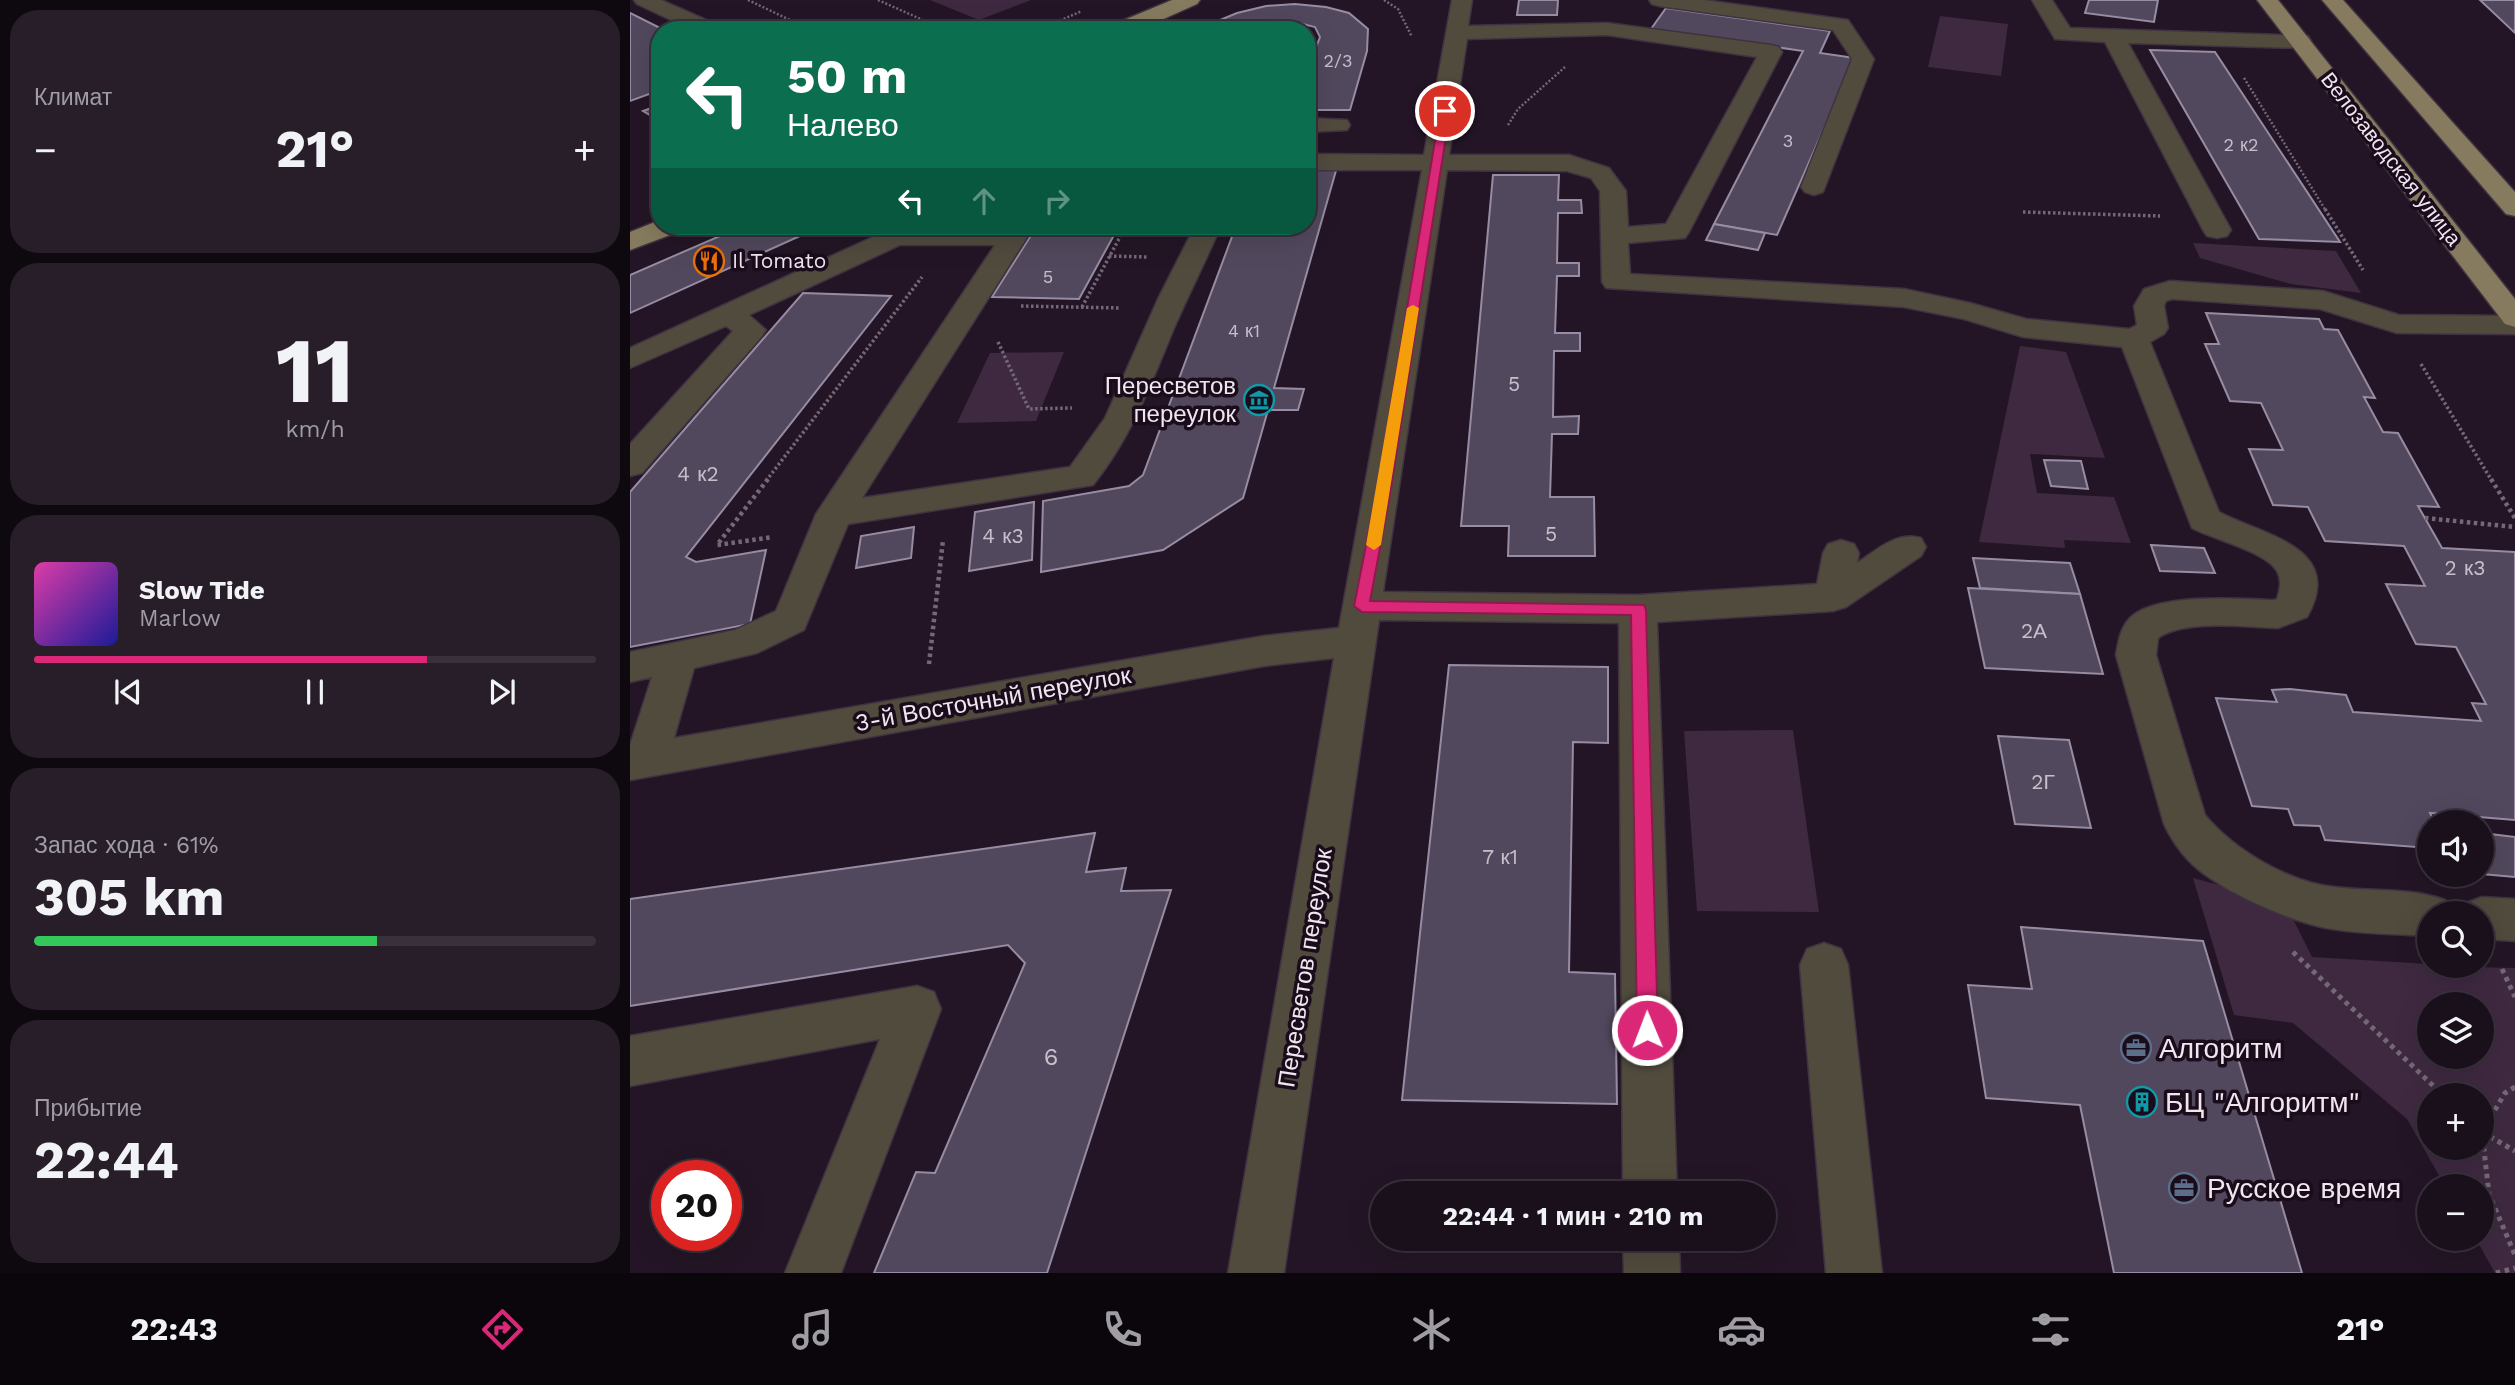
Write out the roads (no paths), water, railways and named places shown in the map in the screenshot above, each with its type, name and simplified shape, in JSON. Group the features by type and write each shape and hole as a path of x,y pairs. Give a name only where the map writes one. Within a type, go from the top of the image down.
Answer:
{"main road":[{"path":"1141,21 1190,0"},
{"name":"Велозаводская улица","path":"2267,0 2515,318"},
{"path":"2332,0 2515,208"},
{"path":"630,242 651,233"}],"street":[{"path":"644,0 690,21"},
{"name":"Пересветов переулок","path":"1256,1273 1462,0"},
{"path":"1659,0 1840,25 1863,59 1814,187"},
{"path":"2042,0 2063,34 2300,41"},
{"path":"1456,33 1607,29 1771,52 1675,232 1615,236"},
{"path":"2113,36 2213,224"},
{"path":"1316,125 1338,125"},
{"path":"1316,162 1569,163 1600,173 1613,191 1616,282 1904,298 1970,312 2024,328 2134,339 2153,328 2148,306 2154,295 2170,290 2323,300 2397,324 2515,325"},
{"path":"630,359 896,237 978,235"},
{"path":"630,667 743,643 791,620 830,522 980,300 1015,235"},
{"path":"830,522 947,498 1081,477 1102,455 1126,408 1168,309 1204,235"},
{"path":"630,465 751,330 727,313"},
{"path":"2134,339 2204,519 2217,528 2267,544 2283,555 2294,568 2301,592 2294,607 2278,614 2173,615 2144,627 2138,638 2136,655 2186,824 2204,847 2265,887 2331,908 2417,914"},
{"path":"1833,597 1908,547"},
{"path":"1833,597 1841,553"},
{"name":"3-й Восточный переулок","path":"638,762 1250,653 1359,624 1833,597"},
{"path":"1638,610 1650,1181"},
{"path":"638,762 678,657"},
{"path":"2494,919 2515,920"},
{"path":"1824,965 1854,1273"},
{"path":"630,1061 917,1009 813,1273"},
{"path":"1651,1251 1652,1273"}],"place":[{"name":"Il Tomato","path":"709,261"},
{"name":"Пересветов переулок","path":"1259,400"},
{"name":"Алгоритм","path":"2136,1048"},
{"name":"БЦ \"Алгоритм\"","path":"2142,1102"},
{"name":"Русское время","path":"2184,1188"}]}
